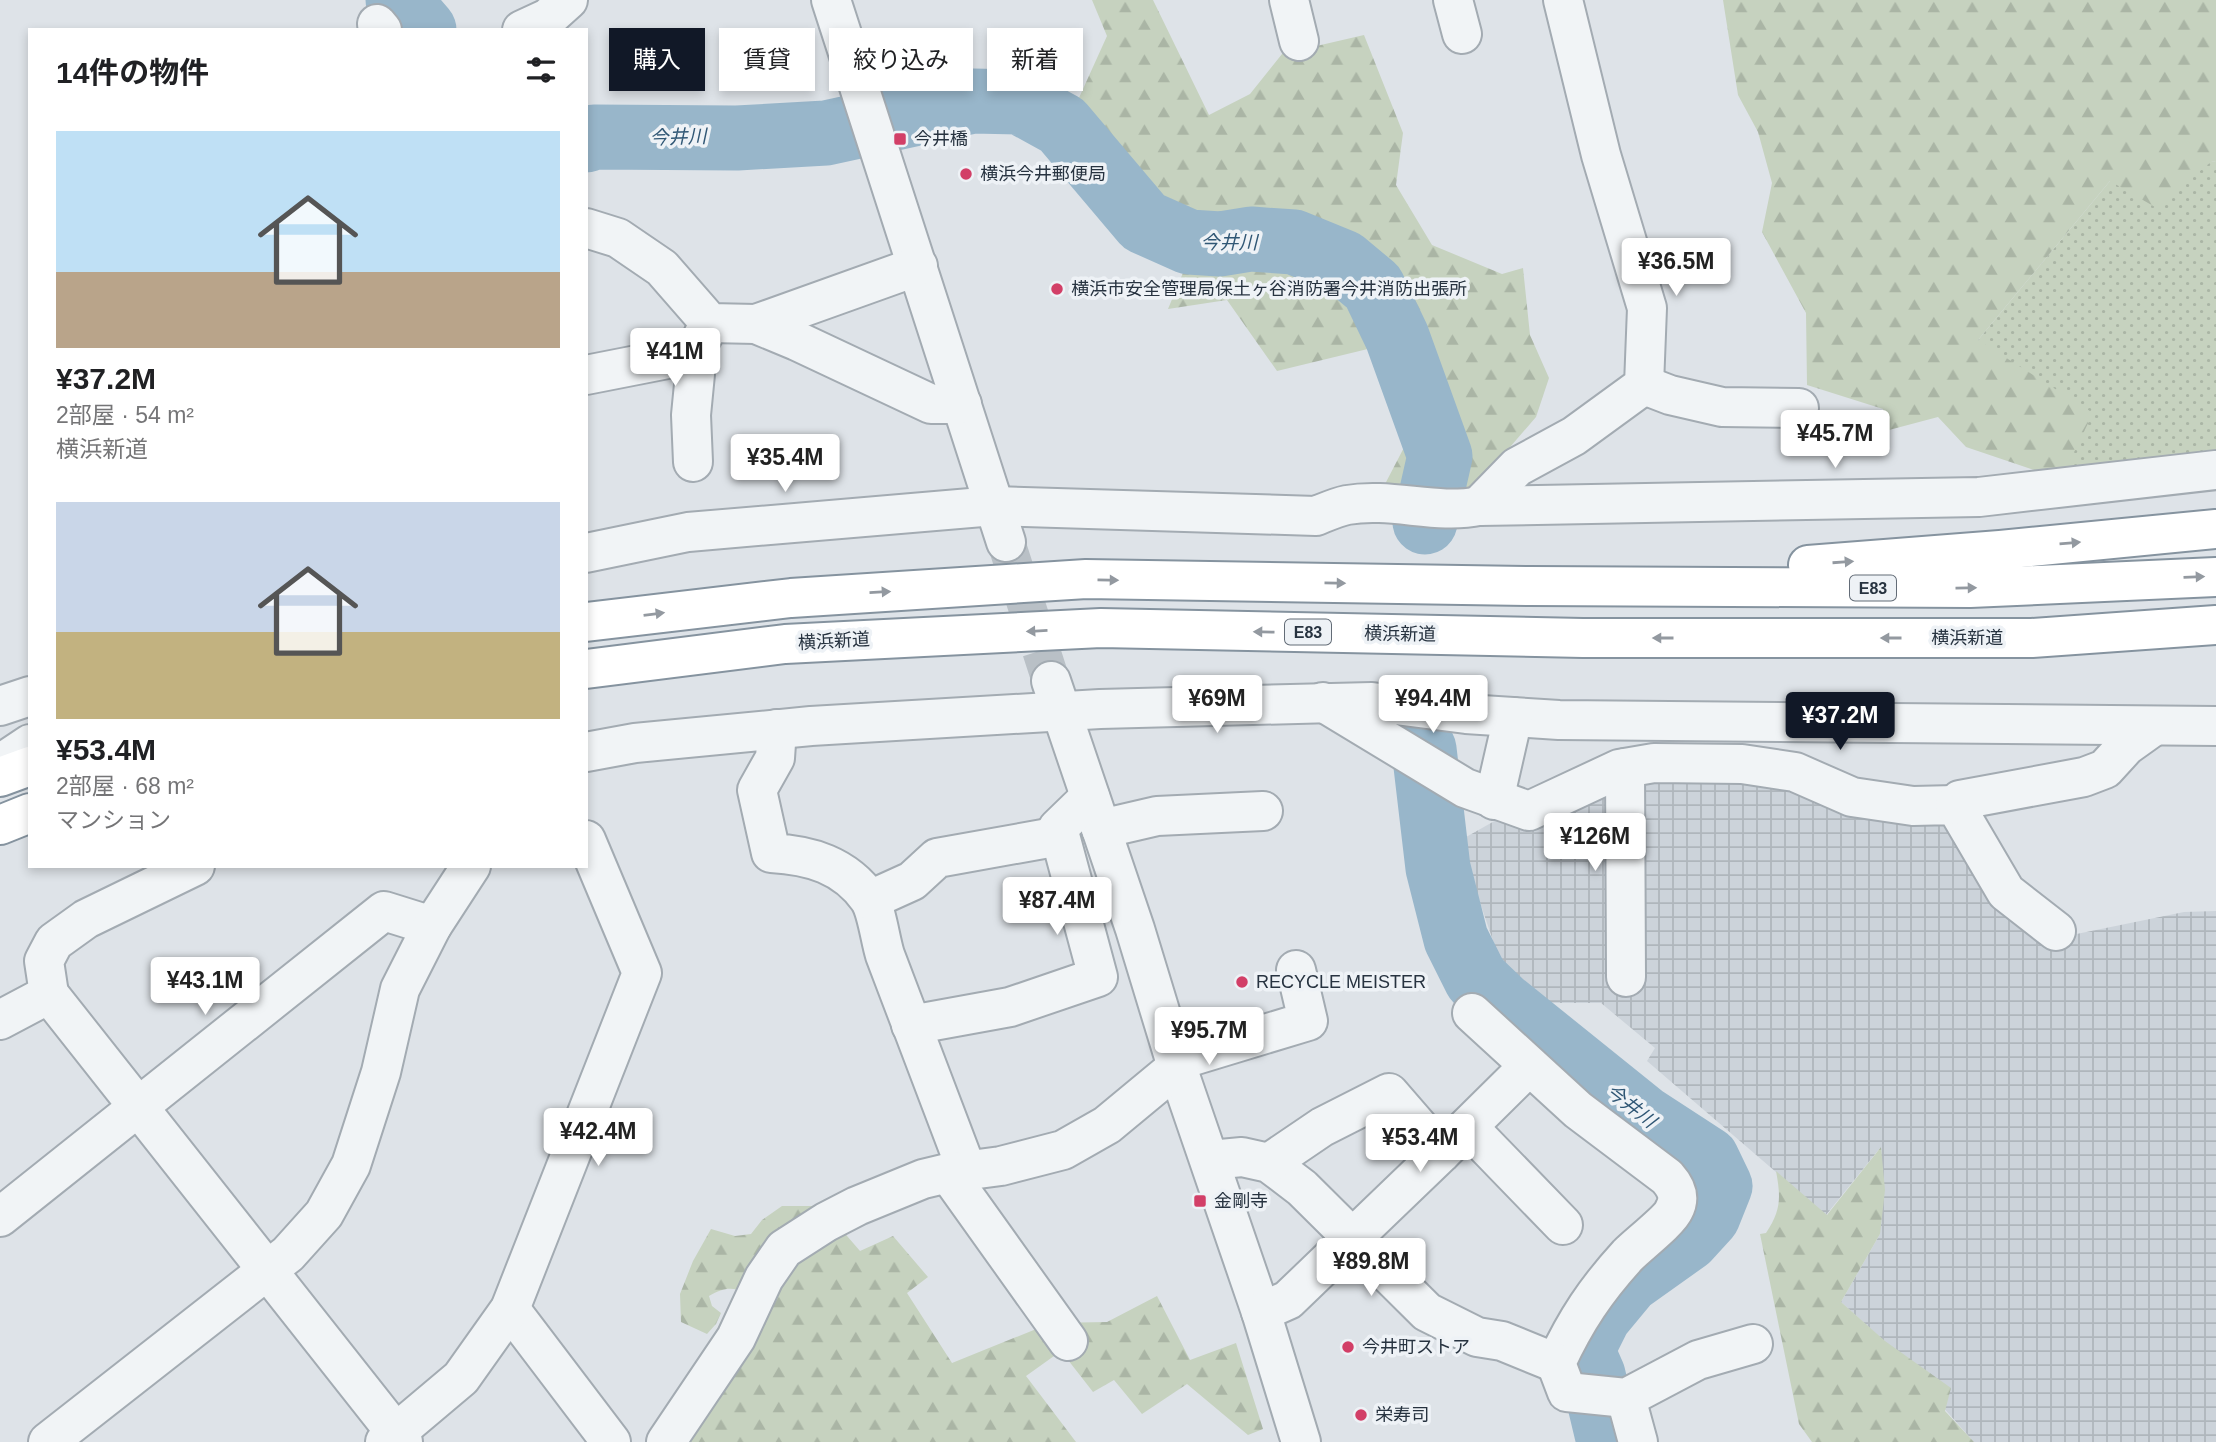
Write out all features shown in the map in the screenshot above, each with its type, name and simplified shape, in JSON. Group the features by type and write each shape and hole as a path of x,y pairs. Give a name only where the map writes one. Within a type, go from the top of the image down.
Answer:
{"highway":[{"path":"1531,586 2000,550 2216,529"},
{"name":"E83","path":"588,622 790,597 1086,579 1531,586 1970,588 2216,577"},
{"name":"横浜新道","path":"588,669 785,644 1101,628 1583,638 2032,638 2216,625"},
{"path":"2032,638 2216,650"},
{"path":"0,778 28,767"},
{"path":"0,825 28,814"}],"street":[{"path":"526,28 548,18 568,0"},
{"path":"831,0 1006,542"},
{"path":"1289,0 1299,41"},
{"path":"1563,0 1601,155 1647,308 1644,385"},
{"path":"588,229 618,238 662,268 702,338 691,415 693,462"},
{"path":"588,374 756,324 918,266"},
{"path":"756,324 931,404 962,404"},
{"path":"1644,385 1670,395 1722,407 1799,408"},
{"path":"1471,508 1517,467 1574,436 1644,385"},
{"path":"588,553 688,532 994,506 1316,516 1347,505 1382,503 1471,508 1979,497 2216,470"},
{"path":"1056,696 1261,1312 1301,1442"},
{"path":"588,752 635,743 1056,696 1322,702 1371,718 1479,794 1529,811 1625,768 1654,763 1742,764 1795,772 1853,797 1913,806 1955,805 1960,800 2084,777 2105,769 2126,746 2154,726"},
{"path":"0,706 28,697"},
{"path":"1371,718 1466,714 1559,720 2216,726"},
{"path":"1479,794 1513,717"},
{"path":"777,729 775,758 757,790 771,853 793,854 823,861 848,877 870,901 957,1172 1068,1341"},
{"path":"0,764 28,745"},
{"path":"1625,768 1626,977"},
{"path":"1955,805 2006,892 2056,931"},
{"path":"911,1025 1010,1007 1098,977 1058,828 1096,813 1157,816 1263,811"},
{"path":"870,901 912,881 937,858 1060,836"},
{"path":"191,868 86,919 54,942 44,961 49,994 268,1270 395,1439 461,1378 510,1309 642,973 588,845"},
{"path":"48,1442 288,1254 324,1214 351,1165 381,1072 400,989 432,926 470,868"},
{"path":"0,1217 384,911 432,926"},
{"path":"654,1441 736,1338 764,1278 784,1249 826,1222 892,1190 957,1172 1001,1166 1063,1150 1107,1125 1177,1064 1308,1021 1296,970"},
{"path":"0,1020 49,994"},
{"path":"1472,1013 1578,1110 1677,1187 1678,1202 1673,1213 1598,1289 1573,1325 1593,1388 1638,1442"},
{"path":"1261,1312 1288,1300 1529,1066"},
{"path":"1269,1163 1322,1127 1389,1093 1455,1140 1563,1225"},
{"path":"1210,1160 1242,1157 1269,1163 1302,1188 1427,1312 1478,1337 1502,1341 1593,1388 1753,1344"},
{"path":"654,1441 736,1313 760,1257 781,1233"},
{"path":"510,1309 611,1442"}],"shaded area":[{"path":"1606,758 1946,798 2057,938 2184,912 2216,911 2216,1442 1974,1442 1884,1341 1841,1302 1880,1234 1880,1148 1826,1215 1647,1061 1655,1048 1601,1003 1537,1003 1503,970 1459,841"}],"green space":[{"path":"1092,0 1153,0 1209,115 1250,94 1282,54 1364,35 1403,133 1396,185 1432,245 1502,274 1523,268 1530,335 1549,378 1536,417 1468,496 1384,486 1411,434 1426,362 1376,347 1277,371 1227,300 1168,309 1192,251 1123,244 1091,181 1028,132 939,133 896,104 930,91 973,91 973,82 987,83 987,91 1045,91 1078,100 1107,36"},
{"path":"1723,0 2216,0 2216,161 2211,162 2155,207 2110,181 1978,340 2093,413 2061,479 1966,447 1938,417 1889,430 1883,409 1807,385 1806,313 1762,232 1772,183 1758,132 1738,95"},
{"path":"2216,161 2216,459 2061,479 1978,340 2110,181"},
{"path":"1881,1147 1885,1190 1880,1234 1841,1302 1885,1341 1951,1388 1945,1411 1974,1442 1812,1442 1799,1424 1760,1234 1766,1233 1777,1210 1779,1189 1776,1171 1827,1215"},
{"path":"919,1164 835,1222 860,1251 893,1236 928,1277 907,1293 952,1363 1051,1323 1107,1322 1157,1296 1190,1360 1236,1343 1263,1429 1248,1435 1187,1384 1142,1414 1114,1380 1093,1392 1061,1351 1026,1376 1076,1442 671,1442 762,1298 735,1289 723,1290 709,1296 712,1306 721,1313 707,1334 681,1322 680,1294 693,1261 711,1229 735,1236 751,1234 762,1220 782,1206 812,1206"}],"waterway":[{"name":"今井川","path":"398,0 422,28"},
{"name":"今井川","path":"588,139 594,137 737,138 826,133 973,101 1020,102 1062,125 1144,222 1189,242 1220,244 1251,239 1294,242 1343,262 1373,287 1397,337 1440,456 1425,522"},
{"name":"今井川","path":"1424,749 1438,868 1456,939 1476,979 1501,1003 1644,1118 1707,1159 1720,1186 1708,1216 1687,1239 1628,1281 1599,1316 1582,1350 1593,1375 1609,1442"}],"tunnel":[{"path":"1006,542 1051,681"}],"place":[{"name":"今井橋","path":"900,139"},
{"name":"横浜今井郵便局","path":"966,174"},
{"name":"横浜市安全管理局保土ヶ谷消防署今井消防出張所","path":"1057,289"},
{"name":"RECYCLE MEISTER","path":"1242,982"},
{"name":"金剛寺","path":"1200,1201"},
{"name":"今井町ストア","path":"1348,1347"},
{"name":"栄寿司","path":"1361,1415"}]}
